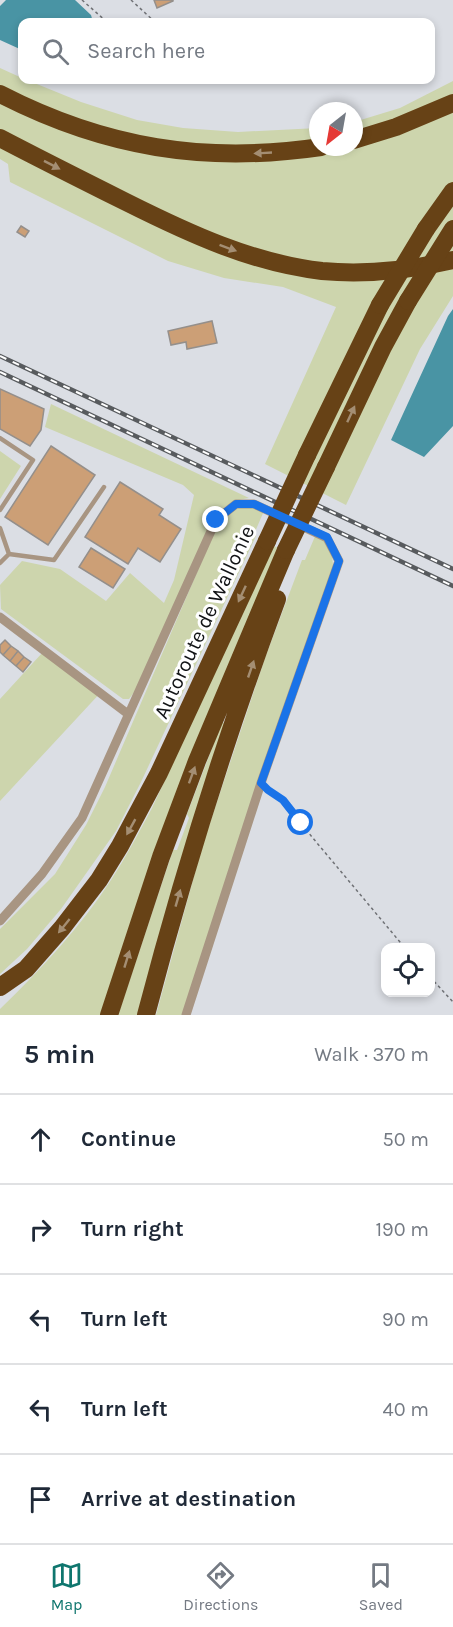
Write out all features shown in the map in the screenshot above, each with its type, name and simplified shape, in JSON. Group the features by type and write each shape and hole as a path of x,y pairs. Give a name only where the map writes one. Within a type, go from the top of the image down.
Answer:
{"highway":[{"path":"0,94 83,130 161,149 239,155 309,149"},
{"path":"363,137 396,128 453,103"},
{"path":"0,138 174,226 245,255 323,271 409,270 453,261"},
{"name":"Autoroute de Wallonie","path":"0,987 26,969 62,928 99,880 140,810 380,305 426,229 453,191"},
{"name":"Autoroute de Wallonie","path":"109,1015 161,857 217,710 365,383 408,301 453,229"},
{"path":"146,1015 210,791 290,552"},
{"path":"0,1000 13,988 26,969"}],"street":[{"path":"0,921 42,873 82,818 216,520 236,504 254,504 327,537 339,561 261,783 186,1015"},
{"path":"0,617 128,714"}],"lane":[{"path":"0,438 33,460 0,510"},
{"path":"9,554 54,560 104,487"},
{"path":"0,528 9,554"},
{"path":"0,563 9,554"}],"path":[{"path":"82,0 102,18"},
{"path":"131,0 151,18"},
{"path":"261,783 283,800 401,943"},
{"path":"435,982 453,1002"}],"green space":[{"path":"0,68 18,76 18,84 37,84 81,102 137,120 183,128 238,132 309,128 309,156 363,156 363,119 400,108 453,81 453,296 420,349 346,505 265,464 336,307 283,287 224,278 168,261 10,182 8,164 0,159"},
{"path":"51,404 249,498 228,505 212,520 138,687 129,699 123,699 1,609 0,585 22,561 60,569 106,601 130,573 164,603 174,580 194,495 183,485 45,427"},
{"path":"0,451 21,466 0,499"},
{"path":"251,507 264,511 254,534 256,536 116,831 61,909 27,949 0,974 0,929 55,874 86,825 105,787 219,521 237,508"},
{"path":"316,534 329,548 333,567 184,1015 156,1015 202,847 265,658 302,560 305,560"},
{"path":"274,546 280,549 103,1015 0,1015 0,1009 45,963 86,915 122,862 152,808"},
{"path":"43,652 103,690 0,801 0,699"},
{"path":"222,722 226,724 139,1015 118,1015 173,850 177,850 189,818 187,814"}],"water":[{"path":"6,0 75,0 92,18 18,18 18,48 0,40 0,6"},
{"path":"453,309 453,426 424,457 391,440"}],"building":[{"path":"154,0 173,0 173,1 157,8"},
{"path":"21,226 29,231 25,237 17,232"},
{"path":"212,321 217,343 187,349 186,342 171,345 168,331"},
{"path":"0,389 44,409 41,430 30,446 0,429"},
{"path":"51,446 95,475 48,545 5,517"},
{"path":"120,482 163,509 159,515 181,529 160,562 138,548 128,564 85,537"},
{"path":"91,548 125,569 113,588 79,567"},
{"path":"5,640 11,646 3,655 0,652 0,645"},
{"path":"11,646 18,651 10,661 3,655"},
{"path":"18,651 24,657 16,666 10,661"},
{"path":"24,657 31,662 23,672 16,666"}],"railway":[{"path":"0,356 453,569"},
{"path":"0,372 453,586"}],"route":[{"path":"216,520 236,504 254,504 327,537 339,561 261,783 283,800 301,823"}]}
